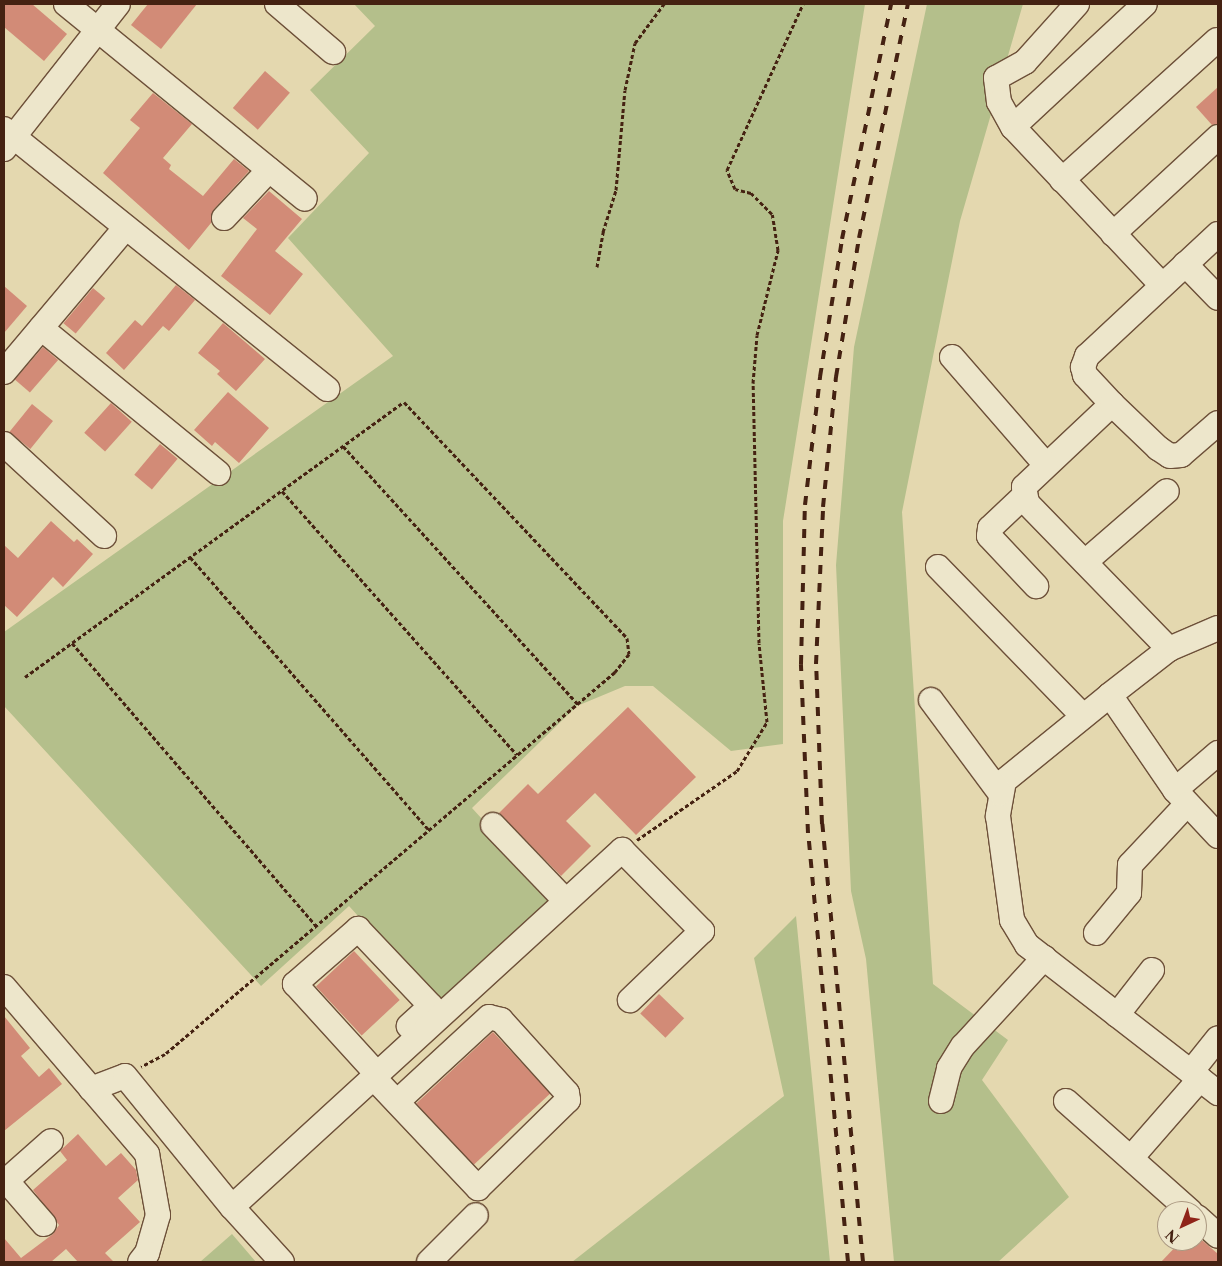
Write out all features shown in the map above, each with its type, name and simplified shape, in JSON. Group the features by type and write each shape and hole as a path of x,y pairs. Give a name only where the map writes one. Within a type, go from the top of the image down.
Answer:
{"street":[{"path":"66,4 305,199"},
{"path":"118,4 7,138 126,227 327,389"},
{"path":"277,4 333,52"},
{"path":"1077,4 1025,62 996,78 999,102 1013,127 1162,285"},
{"path":"1013,127 1145,4"},
{"path":"1062,180 1217,40"},
{"path":"1113,234 1218,137"},
{"path":"224,218 269,170"},
{"path":"4,372 126,227"},
{"path":"1218,234 1087,356 1083,367 1086,375 1112,404 1158,448 1170,456 1181,455 1218,423"},
{"path":"1185,264 1218,298"},
{"path":"40,328 218,473"},
{"path":"952,357 1046,465"},
{"path":"1112,404 1024,487 1025,495 1027,503 1169,649"},
{"path":"4,444 104,536"},
{"path":"1085,562 1167,491"},
{"path":"1025,495 990,528 989,536 1036,586"},
{"path":"938,567 1083,716"},
{"path":"1203,1081 1027,945 1012,920 998,816 1000,793 1004,782 1083,716 1169,649 1218,628"},
{"path":"1110,695 1181,797 1218,835"},
{"path":"931,700 1000,793"},
{"path":"1096,933 1129,893 1130,865 1181,797 1218,753"},
{"path":"493,825 566,902"},
{"path":"232,1207 373,1072 566,902 622,850 702,930 630,1000"},
{"path":"373,1072 431,1006 358,929 295,984 397,1102 478,1188 568,1100 567,1092 501,1020 489,1017 397,1102"},
{"path":"941,1101 949,1068 963,1046 1044,958"},
{"path":"1117,1015 1152,970"},
{"path":"4,987 147,1154 158,1215 147,1253 140,1262"},
{"path":"1131,1158 1203,1081 1218,1038"},
{"path":"91,1089 125,1076 232,1207 282,1262"},
{"path":"1066,1101 1179,1201"},
{"path":"44,1224 5,1179 51,1141"},
{"path":"429,1262 476,1214"},
{"path":"1207,1226 1218,1236"}],"path":[{"path":"598,267 603,232 616,190 625,90 635,42 664,4"},
{"path":"622,850 737,771 767,722 759,643 753,383 757,335 778,250 772,214 751,193 736,189 727,170 803,4"},
{"path":"25,677 404,402 627,638 629,654 615,672 165,1054 125,1076"},
{"path":"343,446 578,704"},
{"path":"282,491 517,755"},
{"path":"190,557 429,830"},
{"path":"72,642 316,926"}],"green space":[{"path":"354,4 865,4 783,521 783,744 731,751 653,686 625,686 577,706 472,808 555,899 439,1005 349,906 261,986 4,706 4,632 393,356 288,238 369,153 310,90 375,26"},
{"path":"927,4 1023,4 960,221 902,512 933,984 1008,1040 982,1080 1069,1197 998,1262 894,1262 866,959 851,891 836,565 854,347"},
{"path":"796,916 830,1262 572,1262 784,1096 754,958"},
{"path":"232,1234 256,1262 200,1262"}],"building":[{"path":"4,4 32,4 67,34 44,61 4,27"},
{"path":"148,4 197,4 161,49 131,25"},
{"path":"265,71 290,93 258,130 233,108"},
{"path":"1218,87 1218,124 1212,125 1196,107"},
{"path":"153,93 192,124 163,158 171,165 169,169 203,196 234,159 249,171 214,209 211,223 189,250 103,173 140,128 130,120"},
{"path":"269,191 302,219 275,251 303,274 270,315 221,276 257,229 243,218"},
{"path":"176,285 195,300 169,331 163,326 124,370 106,353 135,320 142,326"},
{"path":"4,286 27,306 4,333"},
{"path":"93,288 105,298 76,334 63,323"},
{"path":"223,323 265,359 236,391 217,374 220,371 198,353"},
{"path":"43,347 58,360 30,393 15,379"},
{"path":"228,392 269,428 239,463 215,442 212,446 194,430"},
{"path":"111,403 132,422 105,451 84,433"},
{"path":"32,404 53,421 30,449 9,432"},
{"path":"160,444 178,459 152,489 134,475"},
{"path":"51,521 74,542 77,539 93,554 63,587 53,577 17,617 4,605 4,545 18,558"},
{"path":"628,707 696,777 636,835 595,793 566,821 591,846 561,876 499,813 528,784 538,794"},
{"path":"354,951 400,1000 362,1035 316,986"},
{"path":"659,994 684,1018 665,1038 640,1013"},
{"path":"4,1016 30,1048 21,1056 39,1077 49,1068 62,1084 4,1131"},
{"path":"493,1032 550,1093 473,1165 416,1104"},
{"path":"78,1134 106,1166 121,1153 136,1170 138,1180 118,1198 140,1222 105,1253 114,1262 78,1262 66,1249 51,1262 4,1262 4,1238 21,1258 53,1234 59,1225 33,1190 67,1160 60,1151"},
{"path":"1207,1244 1218,1254 1218,1262 1161,1262 1171,1251 1207,1251"}],"railway":[{"path":"848,1262 808,833 801,664 805,505 820,377 842,239 891,4"},
{"path":"863,1262 822,824 816,664 823,507 836,377 859,238 908,4"}]}
